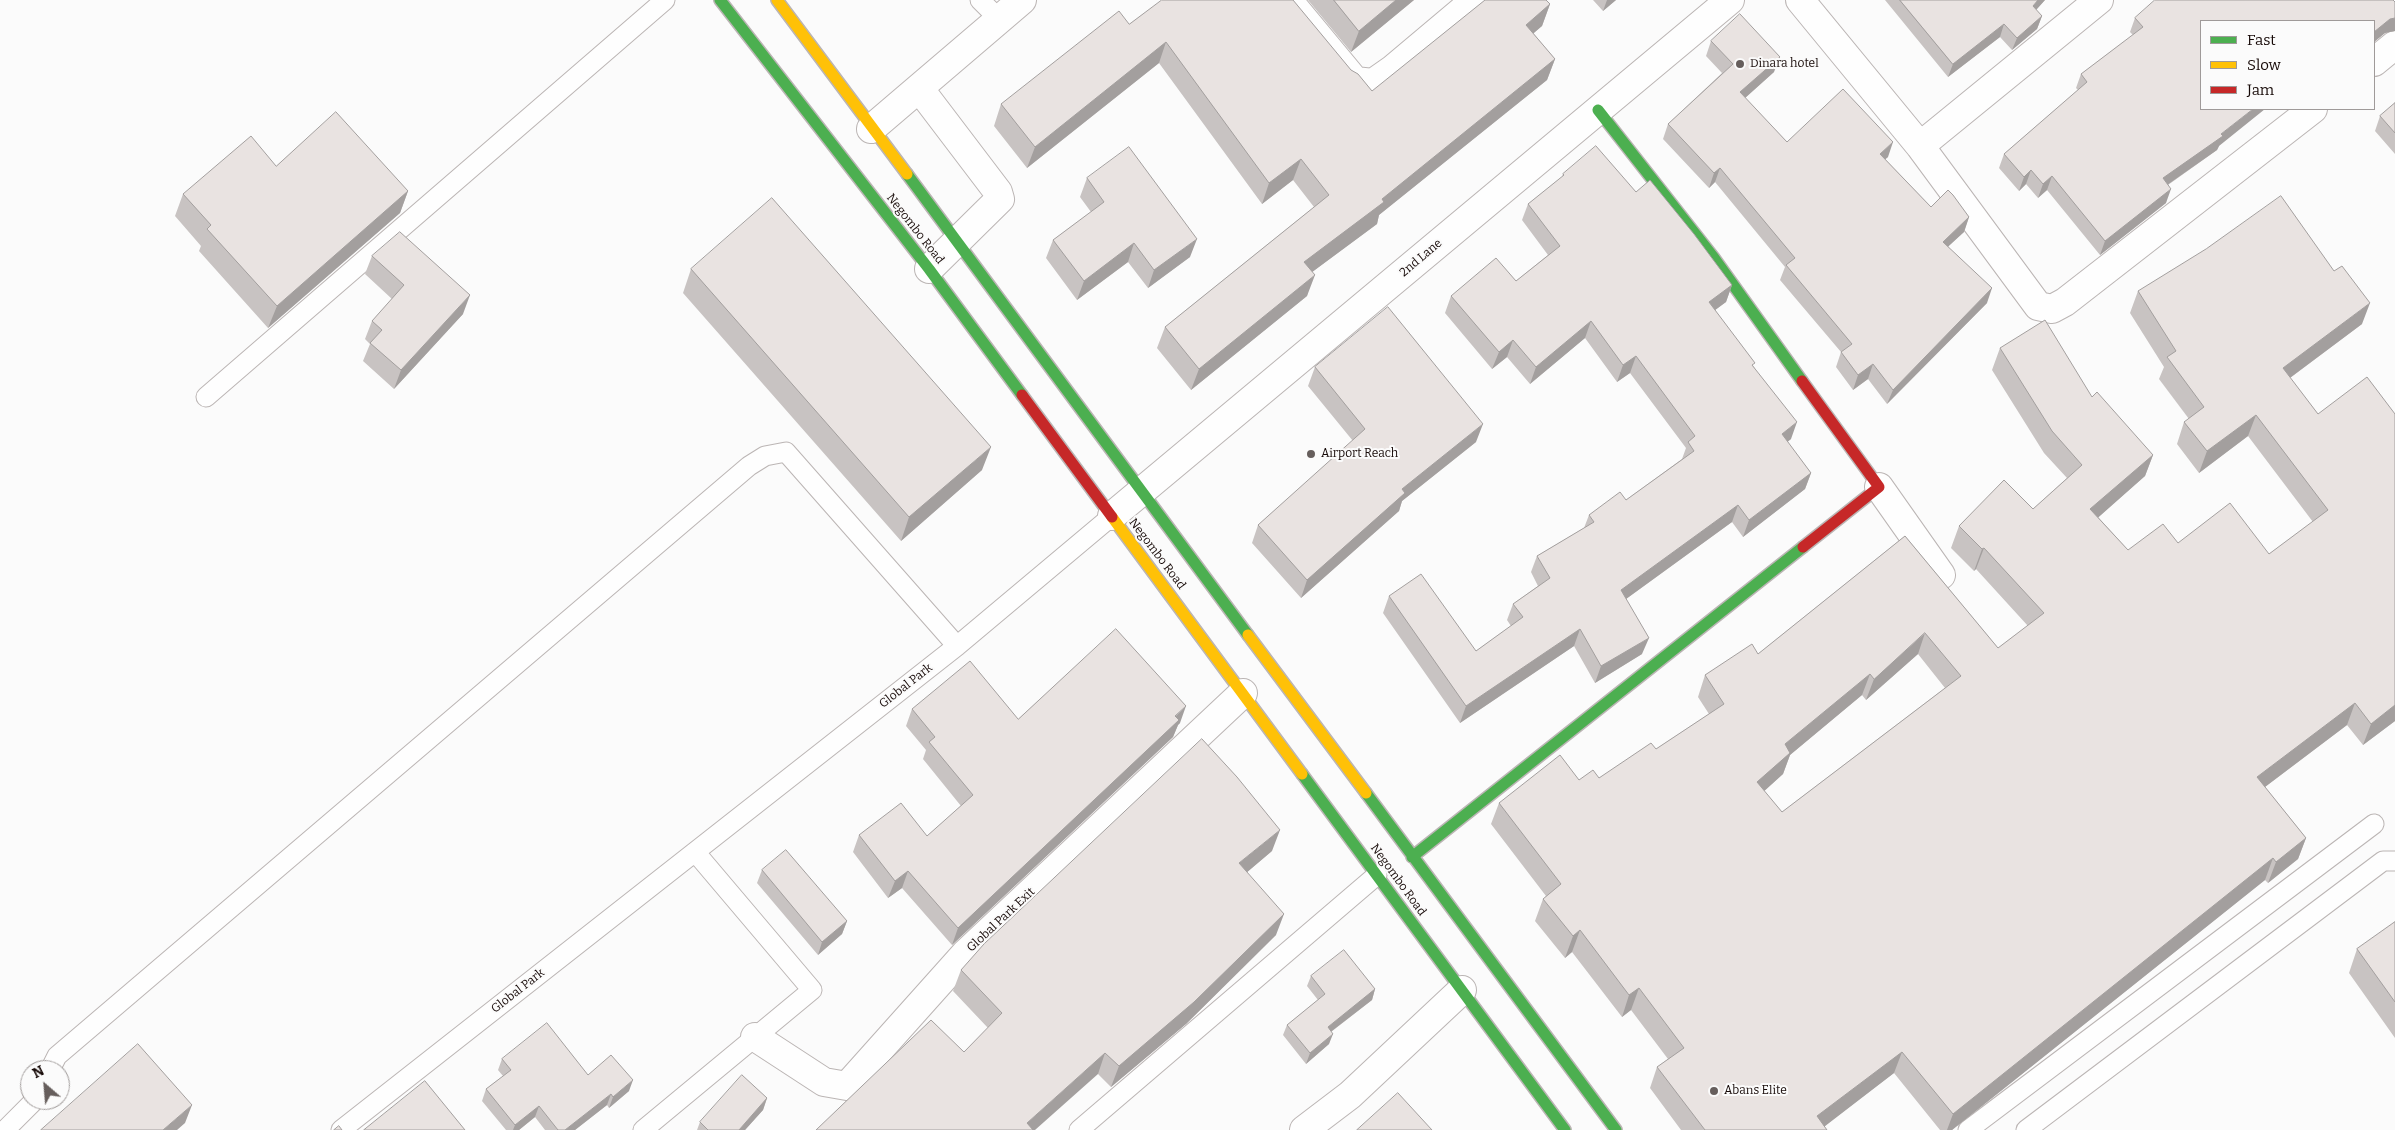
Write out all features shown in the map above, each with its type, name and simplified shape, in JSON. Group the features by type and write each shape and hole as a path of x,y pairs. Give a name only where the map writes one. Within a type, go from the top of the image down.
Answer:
{"main road":[{"name":"Negombo Road","path":"720,0 929,269 1565,1130"},
{"name":"Negombo Road","path":"777,0 956,244 1143,491 1412,857 1616,1130"},
{"path":"1412,857 1879,487 1714,258 1598,110"}],"street":[{"path":"871,129 1022,0"},
{"path":"1288,0 1355,81 1373,83 1393,69 1475,0"},
{"name":"2nd Lane","path":"1112,516 1730,0"},
{"path":"1800,0 1920,146 2038,306 2052,309 2065,302 2312,110"},
{"path":"1920,146 2099,0"},
{"path":"2375,61 2395,45"},
{"path":"919,88 998,192 1000,199 929,269"},
{"path":"1879,487 1941,575"},
{"name":"Global Park Exit","path":"755,1038 824,1082 847,1086 965,954 1243,693"},
{"path":"1304,1130 1350,1095 1462,990"}],"lane":[{"path":"206,397 666,0"},
{"path":"980,0 999,19"},
{"path":"55,1060 57,1056 749,466 765,456 786,452 957,646"},
{"name":"Global Park","path":"341,1130 696,853 957,646 1112,516"},
{"path":"1968,1130 2374,824"},
{"path":"643,1130 812,990 696,853"},
{"path":"2026,1130 2383,862 2395,861"},
{"path":"1079,1130 1377,875"},
{"path":"5,1130 25,1110"}],"building":[{"path":"1162,0 1293,0 1351,70 1358,74 1372,91 1485,0 1546,0 1550,4 1526,25 1555,59 1382,199 1384,202 1304,262 1315,275 1199,369 1165,327 1329,195 1301,159 1269,183 1166,42 1035,147 1001,104 1119,11 1129,24"},
{"path":"1334,0 1396,0 1359,31"},
{"path":"1900,0 2038,0 2033,6 2042,16 2017,38 2004,24 1953,64"},
{"path":"2155,0 2393,0 2395,2 2395,18 2390,19 2375,31 2375,20 2200,20 2200,110 2252,110 2221,134 2223,136 2163,178 2171,189 2105,241 2052,176 2043,184 2031,170 2024,177 2004,154 2087,82 2081,74 2143,27 2135,18"},
{"path":"1740,14 1780,57 1740,92 1787,142 1843,89 1893,142 1880,154 1931,207 1948,190 1969,217 1943,242 1992,288 1893,390 1873,364 1858,375 1841,352 1852,344 1786,265 1795,258 1720,168 1714,173 1668,124 1733,64 1711,41"},
{"path":"2395,103 2395,133 2380,116"},
{"path":"336,112 408,191 277,306 207,229 211,225 183,194 251,136 276,166"},
{"path":"1596,146 1636,192 1650,180 1732,285 1709,302 1755,363 1752,365 1797,422 1782,434 1811,473 1749,520 1738,505 1621,590 1649,638 1601,666 1580,629 1466,706 1389,596 1421,574 1476,651 1523,617 1513,604 1550,578 1537,556 1594,522 1589,515 1620,492 1626,500 1694,451 1688,442 1695,436 1636,356 1623,365 1591,321 1536,367 1513,340 1499,352 1451,296 1496,258 1516,281 1560,246 1528,204"},
{"path":"1129,147 1197,239 1154,270 1134,243 1084,281 1053,240 1104,202 1087,178"},
{"path":"2281,196 2334,271 2342,266 2370,303 2283,368 2318,414 2367,377 2395,414 2395,705 2371,724 2355,703 2257,777 2306,838 2276,862 2273,858 1953,1114 1902,1052 1817,1116 1827,1130 1705,1130 1657,1067 1684,1048 1639,988 1629,995 1580,930 1573,936 1543,899 1561,884 1499,803 1560,755 1579,780 1593,770 1599,778 1651,743 1656,749 1724,704 1705,675 1752,644 1758,654 1905,536 1998,648 2044,613 1984,548 1982,549 1959,526 2004,480 2033,509 2082,465 2052,431 2000,348 2045,320 2092,397 2097,392 2153,455 2090,509 2128,550 2163,524 2178,543 2230,503 2269,554 2328,510 2256,415 2207,451 2184,422 2204,407 2167,357 2176,351 2138,291 2206,249","holes":["1925,633 1961,676 1782,812 1757,782 1790,753 1785,744 1870,674 1874,679"]},
{"path":"772,198 991,447 909,517 691,269"},
{"path":"400,232 470,295 401,370 370,343 382,330 372,321 404,285 372,256"},
{"path":"1388,307 1483,424 1402,489 1405,493 1307,580 1258,525 1365,429 1315,367"},
{"path":"1116,629 1186,706 1175,716 1179,720 958,928 908,871 895,881 859,835 901,803 927,836 973,795 929,742 935,737 912,709 970,661 1018,719"},
{"path":"1202,739 1237,777 1280,830 1239,863 1284,914 1194,1002 1119,1066 1105,1053 1027,1123 1033,1130 816,1130 931,1020 964,1052 1002,1013 961,970 984,944"},
{"path":"786,850 847,921 822,942 762,870"},
{"path":"2395,922 2395,1002 2357,949"},
{"path":"1344,950 1375,989 1328,1027 1333,1034 1310,1053 1287,1025 1325,994 1311,976"},
{"path":"547,1023 588,1075 611,1055 633,1080 613,1097 611,1094 565,1130 558,1130 539,1106 515,1125 486,1089 511,1070 502,1059"},
{"path":"138,1044 192,1105 163,1130 41,1130 64,1110 70,1110 70,1104"},
{"path":"742,1075 767,1098 739,1130 708,1130 700,1122"},
{"path":"425,1081 465,1130 364,1130"},
{"path":"1398,1093 1432,1130 1357,1130"},
{"path":"339,1126 342,1130 334,1130"}],"traffic: fast":[{"path":"720,0 929,269 1022,395"},
{"path":"1598,110 1714,258 1802,381"},
{"path":"907,174 1248,635"},
{"path":"1412,857 1803,547"},
{"path":"1302,774 1565,1130"},
{"path":"1366,793 1616,1130"}],"traffic: slow":[{"path":"777,0 907,174"},
{"path":"1112,517 1302,774"},
{"path":"1248,635 1366,793"}],"traffic: jam":[{"path":"1802,381 1879,487 1803,547"},
{"path":"1022,395 1112,517"}],"place":[{"name":"Dinara hotel","path":"1740,64"},
{"name":"Airport Reach","path":"1311,454"},
{"name":"Abans Elite","path":"1714,1091"}]}
